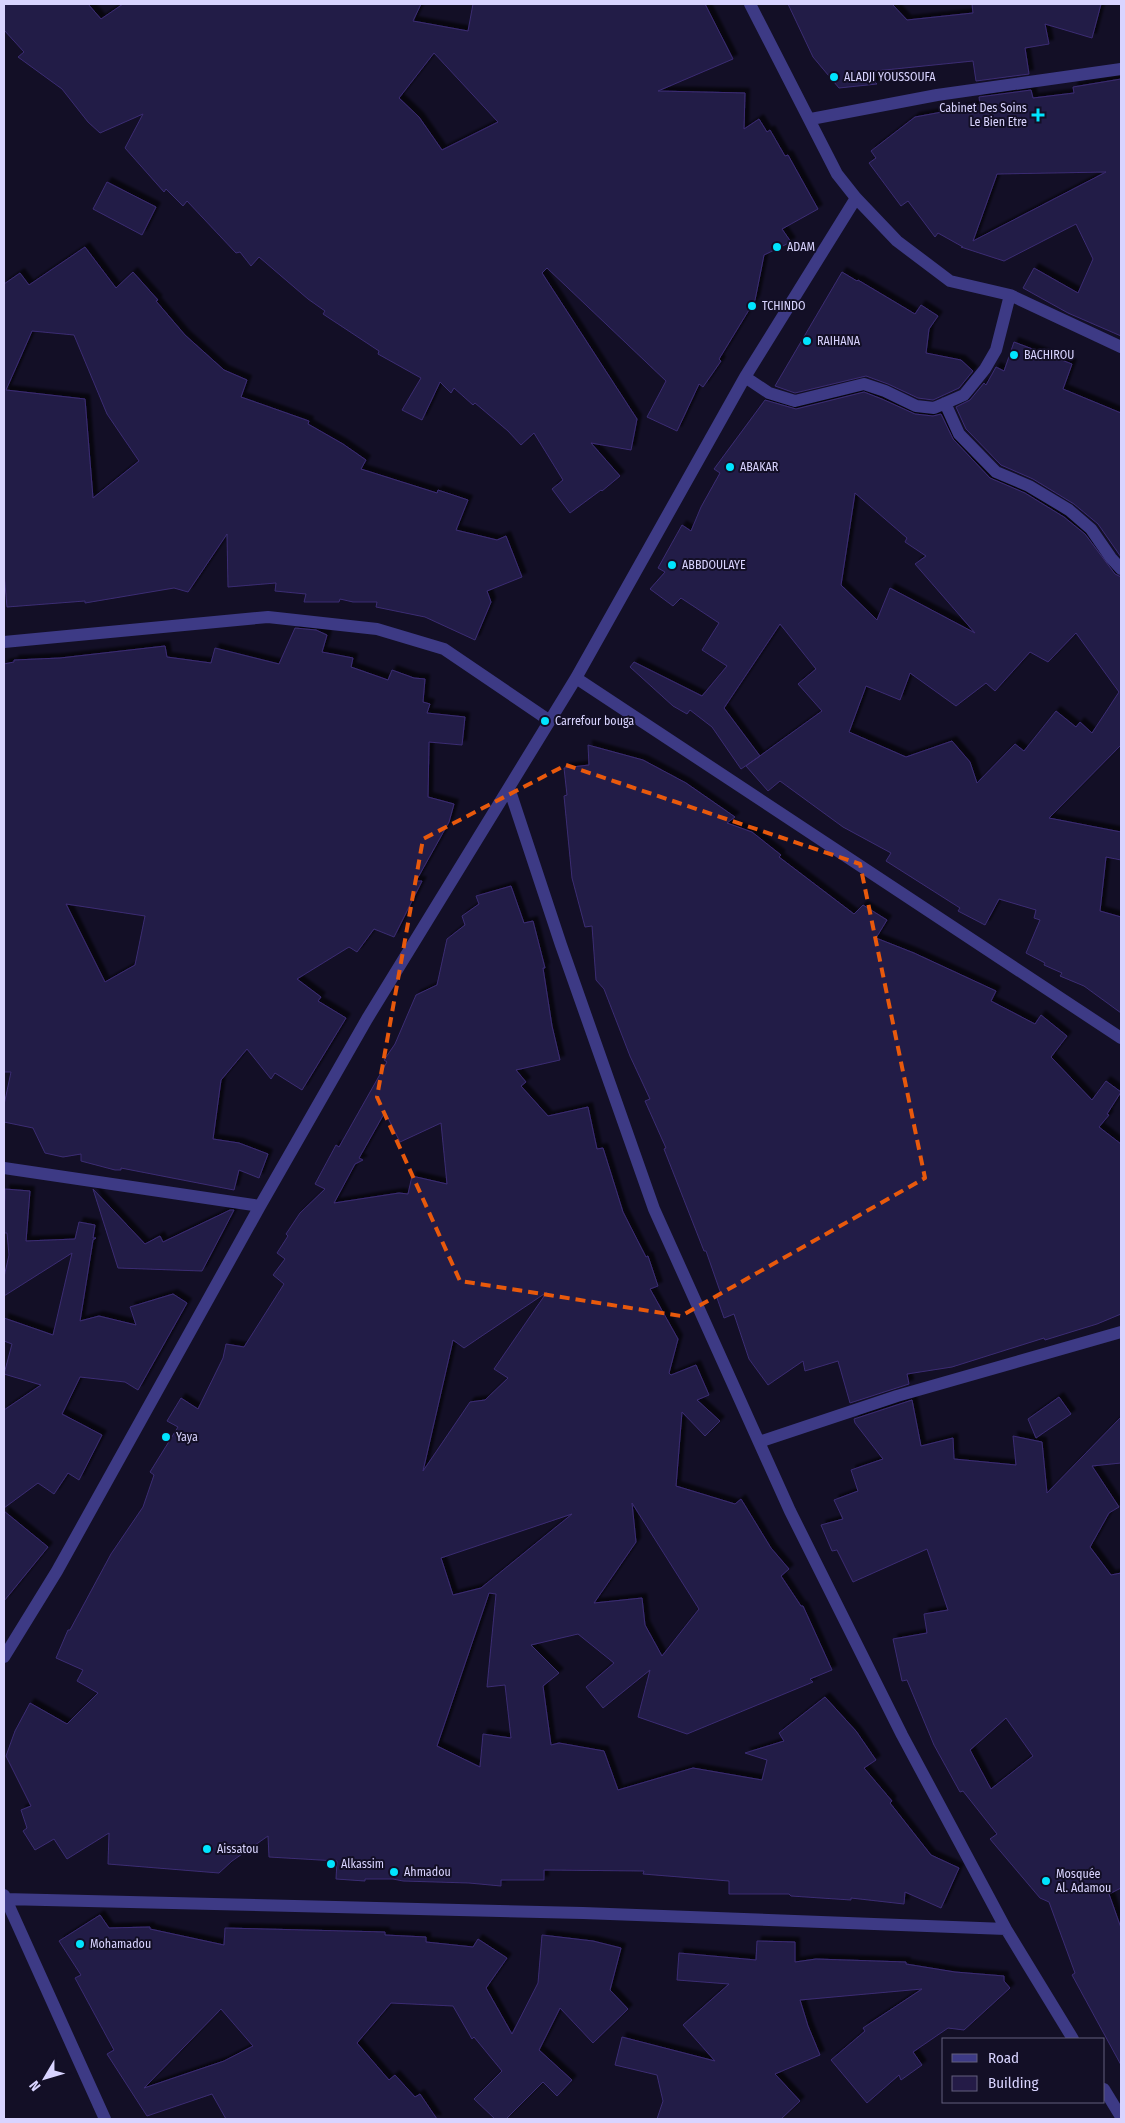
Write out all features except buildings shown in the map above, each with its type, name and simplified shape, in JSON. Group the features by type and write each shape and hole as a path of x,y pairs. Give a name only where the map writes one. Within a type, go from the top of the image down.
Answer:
{"street":[{"path":"750,4 811,119 837,174 856,198 897,241 950,281 1010,295 1121,347"},
{"path":"811,119 937,95 1121,69"},
{"path":"4,1657 57,1571 366,1019 576,678 745,377 856,198"},
{"path":"745,377 769,393 795,401 864,384 885,391 916,406 934,408 964,395 985,369 996,350 1010,295"},
{"path":"945,403 959,434 996,472 1029,486 1069,510 1091,529 1110,558 1121,569"},
{"path":"4,642 268,617 377,629 444,650 550,721"},
{"path":"576,678 1121,1038"},
{"path":"509,788 561,946 654,1209 790,1511 898,1726 1006,1929 1073,2038"},
{"path":"4,1168 260,1206"},
{"path":"759,1442 897,1396 1121,1332"},
{"path":"105,2119 4,1897 582,1913 1006,1929"},
{"path":"1105,2091 1121,2117"}],"highlighted area":[{"path":"566,765 860,864 925,1178 681,1316 460,1281 377,1097 423,839"}],"place":[{"name":"ALADJI YOUSSOUFA","path":"834,77"},
{"name":"Cabinet Des Soins Le Bien Etre","path":"1038,115"},
{"name":"ADAM","path":"777,247"},
{"name":"TCHINDO","path":"752,306"},
{"name":"RAIHANA","path":"807,341"},
{"name":"BACHIROU","path":"1014,355"},
{"name":"ABAKAR","path":"730,467"},
{"name":"ABBDOULAYE","path":"672,565"},
{"name":"Carrefour bouga","path":"545,721"},
{"name":"Yaya","path":"166,1437"},
{"name":"Aissatou","path":"207,1849"},
{"name":"Alkassim","path":"331,1864"},
{"name":"Ahmadou","path":"394,1872"},
{"name":"Mosquée Al. Adamou","path":"1046,1881"},
{"name":"Mohamadou","path":"80,1944"}]}
